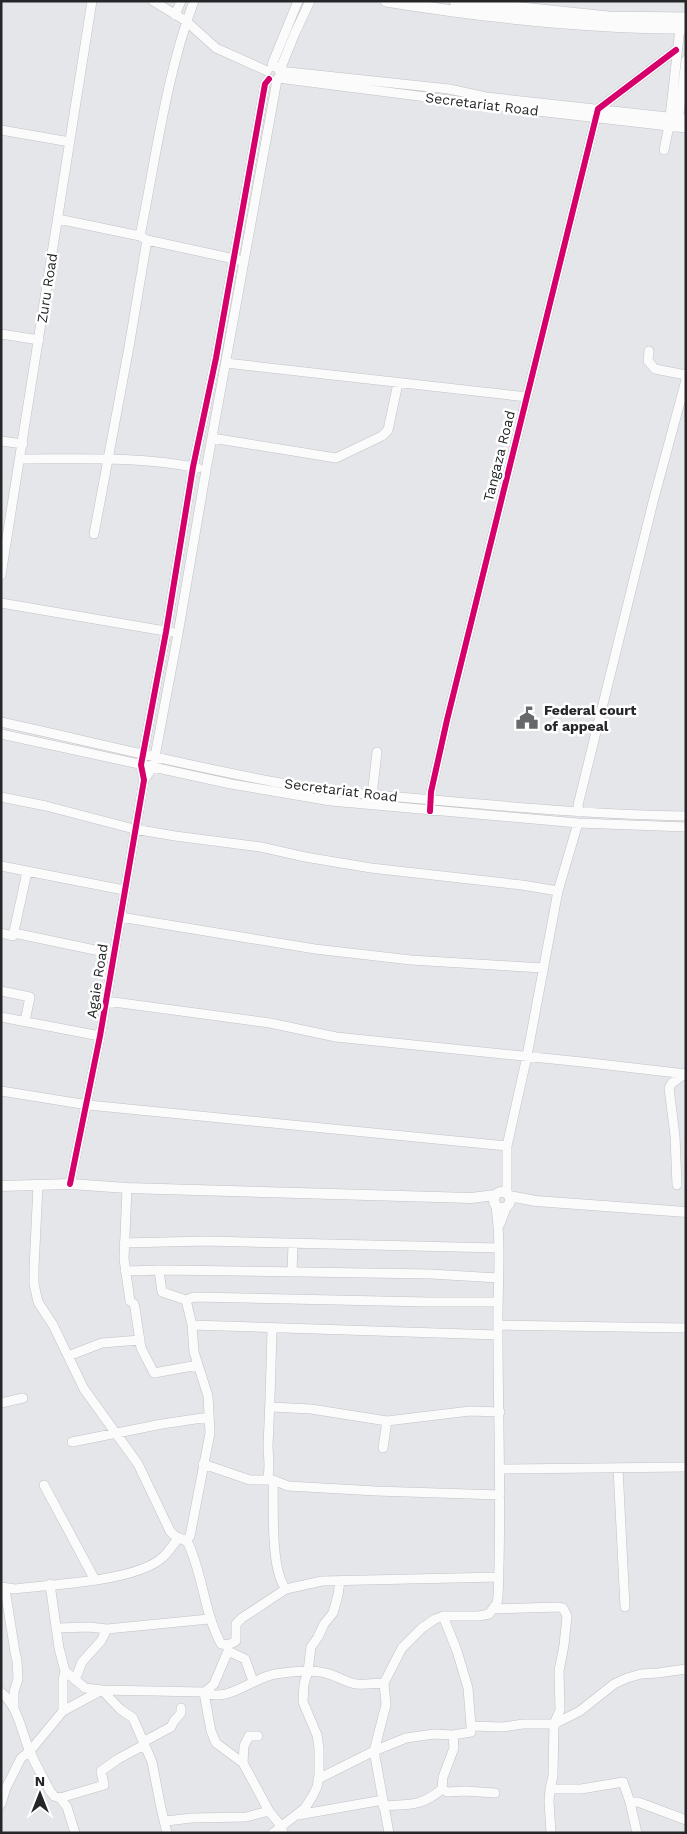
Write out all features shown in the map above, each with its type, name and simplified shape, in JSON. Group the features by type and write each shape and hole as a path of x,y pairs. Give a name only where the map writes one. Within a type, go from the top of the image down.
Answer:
{"main road":[{"path":"386,1 501,17 599,26 684,24"},
{"path":"455,1 684,24"}],"street":[{"name":"Zuru Road","path":"1,575 4,546 21,459 92,1"},
{"name":"Secretariat Road","path":"153,1 186,21 216,48 274,74 353,89 678,122"},
{"path":"175,15 181,1"},
{"path":"94,534 109,459 167,93 186,21 194,1"},
{"path":"144,780 153,767 258,186 274,74 272,62 298,1"},
{"path":"144,780 141,765 166,632 193,467 216,358 265,84 282,65 310,1"},
{"path":"678,122 676,50 684,24"},
{"path":"597,113 676,50"},
{"path":"664,150 678,122 686,60"},
{"name":"Tangaza Road","path":"430,811 430,800 447,720 487,551 597,113"},
{"path":"1,130 70,142"},
{"path":"247,184 258,186"},
{"path":"58,219 244,261"},
{"path":"1,334 39,340"},
{"path":"649,351 648,361 655,369 686,375"},
{"path":"226,363 527,397"},
{"path":"579,812 578,805 653,502 686,380"},
{"path":"212,438 336,458 382,436 388,430 398,383"},
{"path":"1,441 23,444"},
{"path":"21,459 109,459 180,464 206,470"},
{"path":"1,603 178,634"},
{"name":"Secretariat Road","path":"1,722 275,782 372,795 430,800 579,812 686,816"},
{"name":"Secretariat Road","path":"1,734 279,793 375,806 430,811 578,822 686,827"},
{"path":"372,795 377,752"},
{"name":"Agaie Road","path":"70,1184 88,1105 134,828 144,780"},
{"path":"1,797 175,836 261,847 304,857 371,868 558,891"},
{"path":"389,1833 374,1751 386,1705 384,1682 402,1648 411,1637 429,1624 443,1616 484,1616 489,1614 497,1604 501,1469 498,1330 499,1227 506,1175 507,1146 527,1056 558,891 578,822"},
{"path":"1,866 124,890"},
{"path":"14,933 27,872"},
{"path":"120,917 315,948 411,960 543,968"},
{"path":"1,933 13,936 14,933 114,954"},
{"path":"1,991 30,997 26,1022"},
{"path":"106,1000 270,1023 336,1037 686,1074"},
{"path":"1,1017 100,1036"},
{"path":"677,1185 675,1136 669,1088 672,1083 686,1074"},
{"path":"1,1091 88,1105 507,1146"},
{"path":"1,1186 70,1184 127,1188 471,1198 686,1212"},
{"path":"38,1185 34,1268 38,1302 53,1326 84,1389 138,1464 165,1523 175,1537 182,1540 190,1548 200,1576 209,1619 221,1644 245,1659 253,1681"},
{"path":"127,1188 124,1243 125,1271 130,1301 134,1304 135,1308 142,1352 154,1373 198,1365"},
{"path":"124,1243 206,1241 499,1248"},
{"path":"292,1272 293,1243"},
{"path":"159,1270 162,1292 186,1300 194,1297 498,1302"},
{"path":"125,1271 431,1274 498,1278"},
{"path":"14,1709 14,1692 18,1679 18,1660 14,1652 3,1588 108,1578 154,1563 182,1540 190,1536 210,1433 210,1417 208,1396 194,1352 192,1325 186,1300"},
{"path":"192,1325 272,1329 498,1330 686,1328"},
{"path":"272,1329 269,1474 275,1545 281,1582 286,1589"},
{"path":"68,1356 102,1343 140,1340"},
{"path":"1,1404 23,1398"},
{"path":"271,1407 311,1409 387,1421 470,1411 500,1412"},
{"path":"72,1442 116,1432 210,1417"},
{"path":"383,1448 387,1421"},
{"path":"203,1464 250,1480 270,1480 288,1486 500,1495"},
{"path":"501,1469 686,1467"},
{"path":"618,1468 625,1608"},
{"path":"44,1485 95,1580"},
{"path":"204,1693 214,1684 228,1648 236,1641 236,1624 286,1589 322,1581 499,1577"},
{"path":"273,1833 282,1830 305,1808 312,1797 318,1780 320,1757 317,1735 303,1702 304,1684 308,1671 311,1647 332,1613 340,1581"},
{"path":"50,1584 58,1628 59,1648 65,1671 63,1680 63,1711"},
{"path":"493,1609 550,1606 563,1608 566,1612 564,1646 559,1671 560,1710 554,1724 553,1776 550,1789 551,1833"},
{"path":"318,1780 374,1751 406,1738 471,1732 468,1688 457,1651 443,1616"},
{"path":"58,1628 88,1627 108,1629 209,1619"},
{"path":"74,1680 82,1662 101,1641 108,1629"},
{"path":"471,1726 503,1727 523,1724 554,1724 580,1711 614,1684 627,1678 641,1674 686,1669"},
{"path":"65,1671 84,1688 204,1693 212,1696 228,1694 253,1681 275,1674 308,1671 324,1673 356,1684 384,1682"},
{"path":"1,1804 4,1788 22,1758 63,1711 102,1690"},
{"path":"102,1690 120,1709 133,1718 152,1762 168,1833"},
{"path":"1,1692 19,1718 30,1751 50,1791 54,1796 60,1798 67,1807 75,1833"},
{"path":"204,1693 216,1743 243,1763 269,1811 282,1830"},
{"path":"60,1798 104,1785 101,1771 171,1727 181,1713 182,1708"},
{"path":"295,1816 383,1803 419,1803 430,1799 442,1789 443,1777 454,1748 453,1735"},
{"path":"243,1763 244,1746 249,1736 258,1736"},
{"path":"550,1789 581,1789 623,1782 637,1833"},
{"path":"442,1789 447,1792 495,1793"},
{"path":"630,1802 638,1802 686,1820"},
{"path":"166,1821 192,1818 246,1817 269,1811"}],"cycle path":[{"path":"430,811 431,792 447,720 598,109 676,50"},
{"path":"70,1184 100,1036 144,780 141,765 166,632 193,467 216,358 265,84 269,79"}],"place":[{"name":"Federal court of appeal","path":"527,718"}]}
